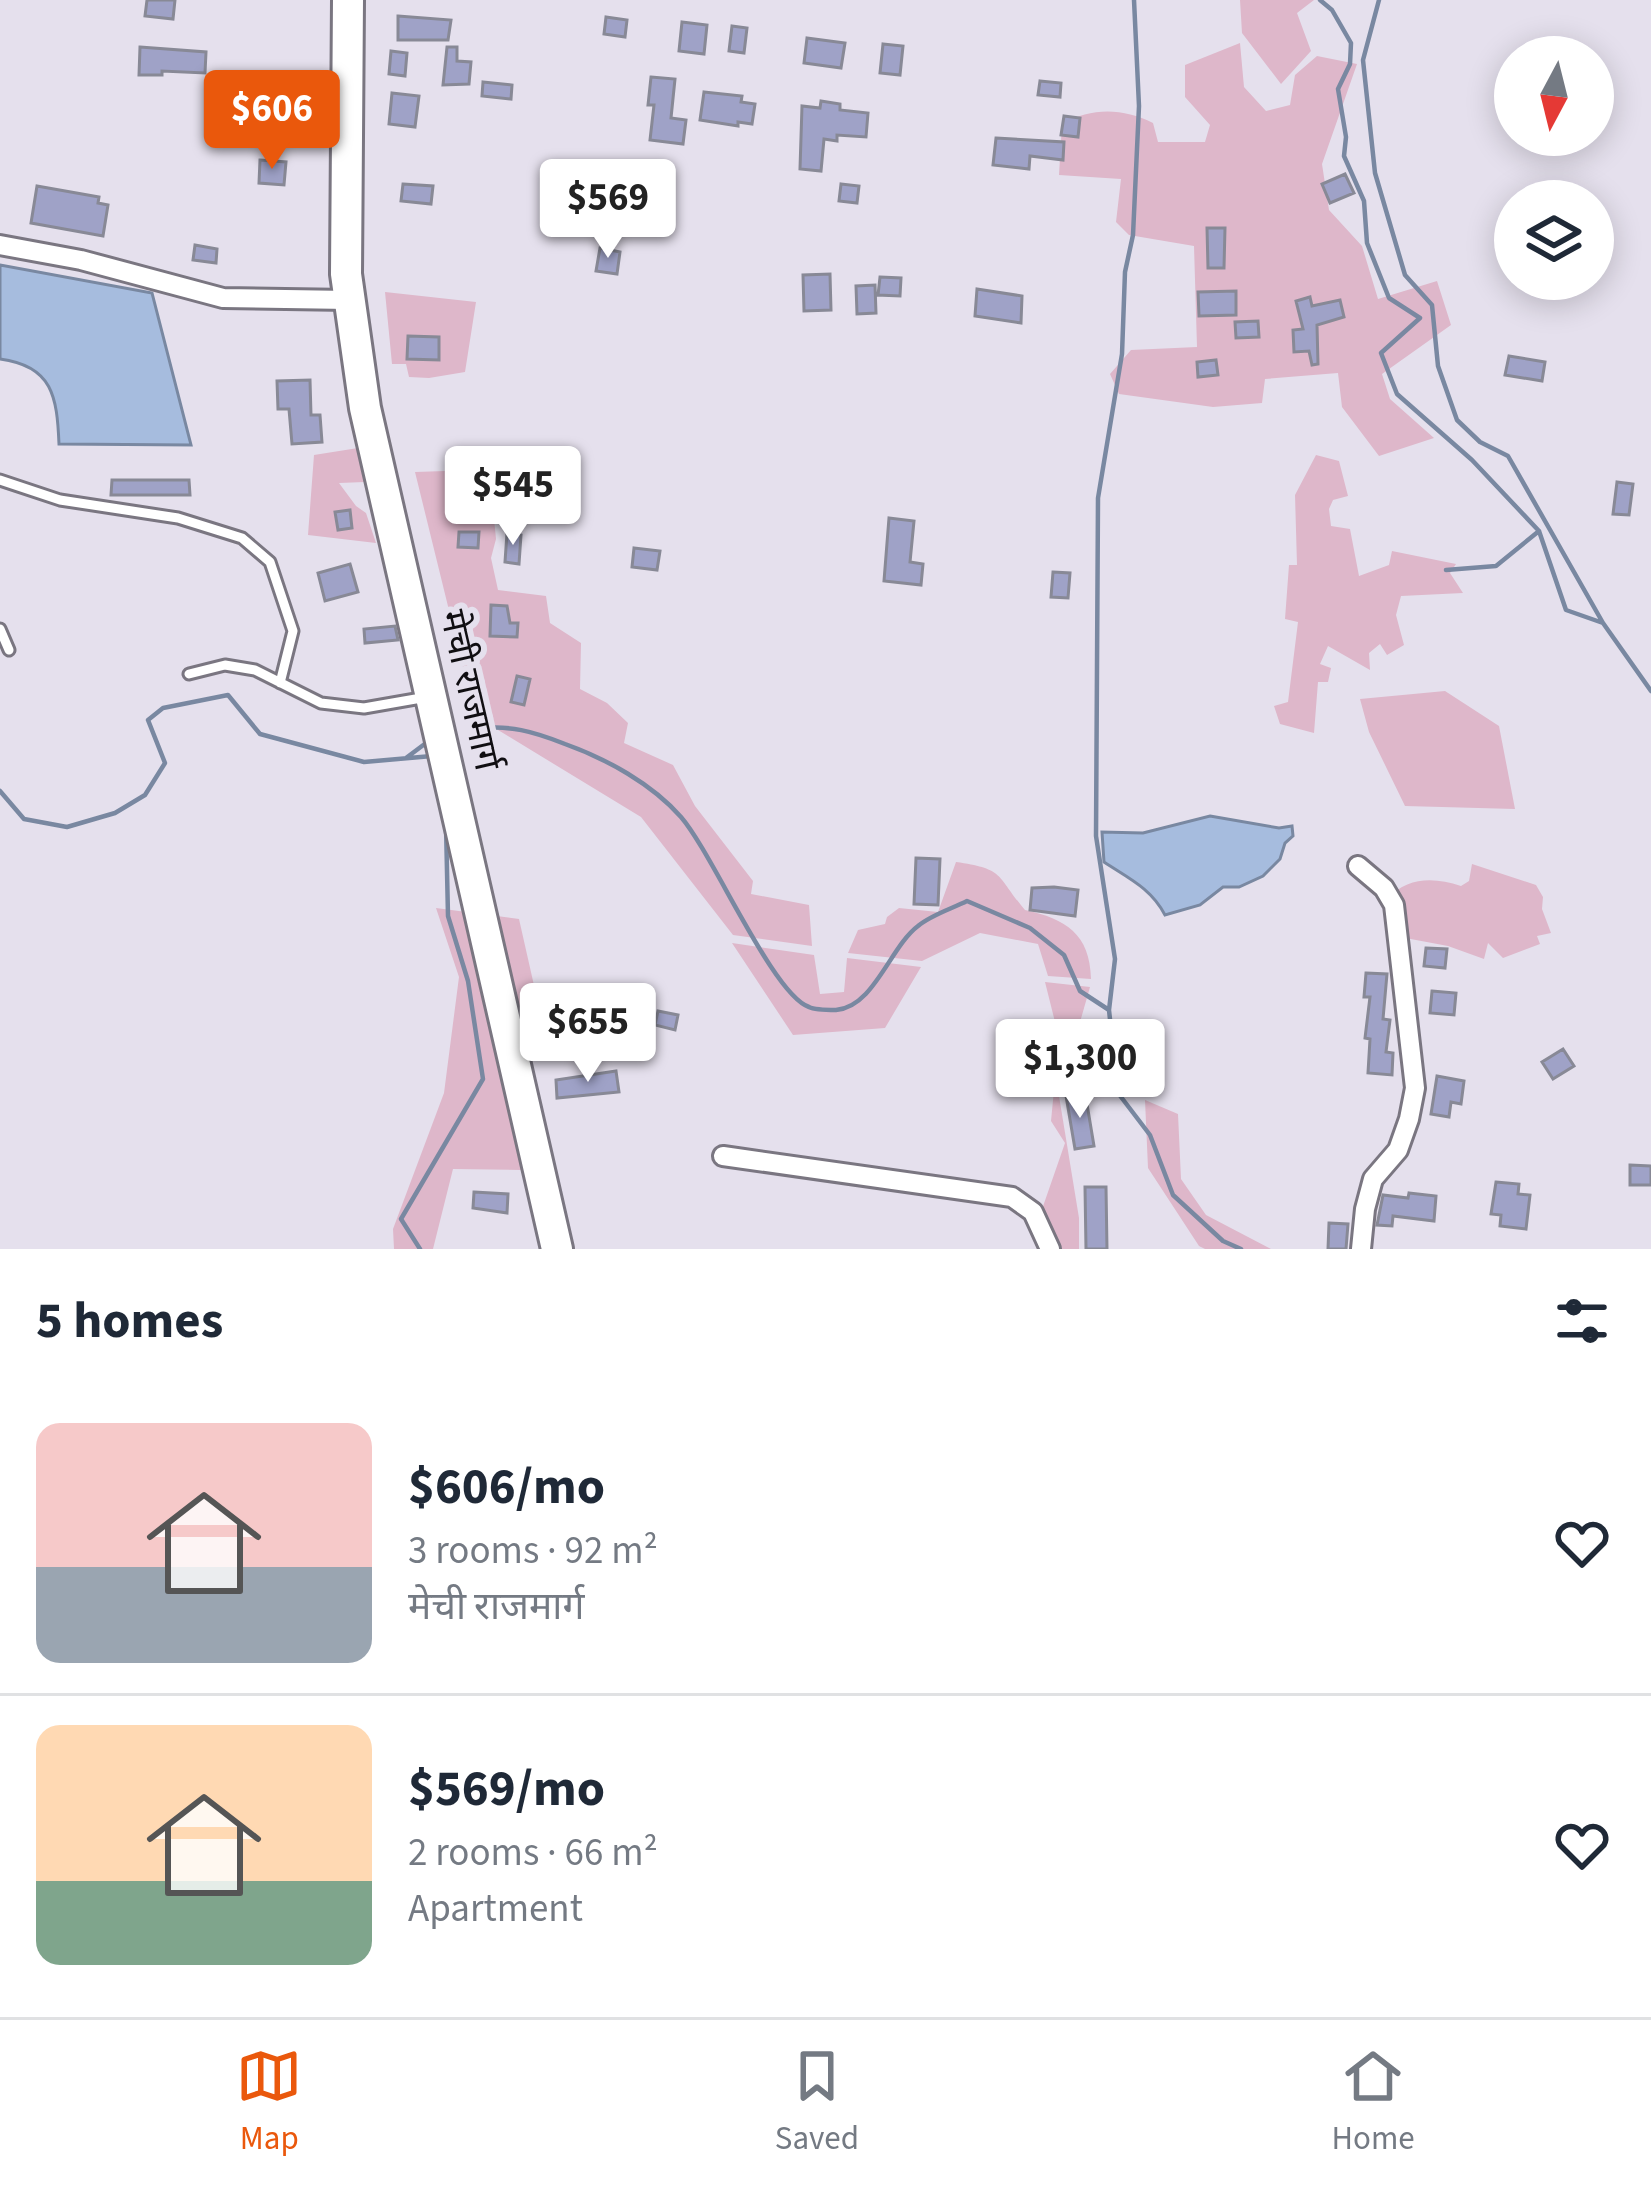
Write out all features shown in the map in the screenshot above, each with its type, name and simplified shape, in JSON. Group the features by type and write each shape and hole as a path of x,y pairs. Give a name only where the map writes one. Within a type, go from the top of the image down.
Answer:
{"main road":[{"name":"मेची राजमार्ग","path":"348,0 344,208 349,301 365,408 557,1249"}],"street":[{"path":"0,245 82,260 223,298 349,301"},
{"path":"1358,866 1384,888 1394,905 1414,1088 1398,1150 1373,1179 1361,1249"},
{"path":"723,1156 1012,1196 1034,1212 1050,1249"}],"lane":[{"path":"0,480 60,500 178,518 242,538 270,562 293,631 280,683"},
{"path":"0,629 9,650"},
{"path":"189,674 225,665 255,670 321,703 364,707 432,696"}],"shaded area":[{"path":"1240,0 1314,0 1297,13 1311,51 1281,84 1242,33"},
{"path":"1240,43 1244,87 1266,111 1290,105 1295,75 1317,56 1357,64 1322,164 1329,210 1362,246 1378,299 1437,281 1451,325 1382,374 1390,399 1434,438 1379,456 1342,407 1338,373 1265,379 1262,403 1213,407 1119,394 1110,374 1131,350 1197,347 1194,246 1129,235 1116,222 1121,179 1059,175 1062,124 1096,112 1119,112 1153,123 1158,142 1205,142 1210,125 1185,97 1185,65"},
{"path":"385,292 476,302 465,372 409,377 406,364 392,364"},
{"path":"358,448 365,482 339,483 366,513 376,543 308,535 314,455"},
{"path":"1316,455 1339,461 1348,496 1333,500 1331,526 1350,529 1359,576 1389,565 1392,551 1456,564 1450,573 1463,593 1401,596 1396,615 1404,645 1387,655 1380,644 1369,653 1370,670 1328,646 1320,664 1331,668 1328,682 1318,682 1314,733 1280,724 1274,706 1288,702 1298,622 1285,619 1289,565 1297,565 1295,495"},
{"path":"475,470 479,503 493,508 496,539 491,558 498,590 546,596 550,623 581,643 580,689 607,703 628,723 624,743 673,765 695,806 753,881 751,894 809,905 812,946 733,935 641,817 475,716 415,472"},
{"path":"1445,691 1499,726 1515,809 1405,806 1369,732 1360,699"},
{"path":"956,862 992,871 1025,910 1073,931 1086,951 1091,979 1048,976 1038,944 980,933 922,961 848,953 858,930 885,924 899,908 938,912"},
{"path":"1472,864 1536,885 1551,933 1537,936 1540,944 1503,958 1488,943 1484,959 1400,937 1387,899 1403,886 1421,881 1461,886 1469,881"},
{"path":"436,908 519,919 540,1012 507,1033 522,1170 453,1169 433,1249 394,1249 393,1229 444,1093 459,977"},
{"path":"732,943 814,955 820,994 844,992 847,958 921,967 885,1028 793,1035"},
{"path":"1045,982 1090,987 1059,1096 1079,1218 1079,1249 1039,1249 1032,1238 1065,1143 1051,1121 1059,1038"},
{"path":"1145,1100 1178,1114 1181,1179 1206,1215 1271,1249 1199,1246 1148,1168"}],"water":[{"path":"0,265 152,293 191,445 59,444 49,386 31,369 0,359"},
{"path":"1210,816 1292,826 1293,836 1263,876 1239,887 1223,887 1200,905 1165,915 1146,891 1104,862 1102,832 1143,833"}],"building":[{"path":"147,0 175,0 173,19 145,16"},
{"path":"398,16 451,20 448,40 398,40"},
{"path":"606,17 627,20 625,37 604,34"},
{"path":"682,22 707,25 704,54 679,51"},
{"path":"732,26 747,28 744,53 729,51"},
{"path":"807,38 845,43 841,68 804,63"},
{"path":"883,44 903,46 900,75 880,73"},
{"path":"140,47 206,52 205,73 139,75"},
{"path":"447,47 457,47 457,61 471,62 469,84 443,85"},
{"path":"391,51 407,53 405,76 389,74"},
{"path":"651,77 675,79 671,118 686,120 683,144 650,140"},
{"path":"1040,81 1061,83 1060,97 1038,95"},
{"path":"483,82 512,85 511,99 482,96"},
{"path":"704,92 742,96 741,102 755,104 752,124 700,120"},
{"path":"392,93 419,96 415,127 389,124"},
{"path":"821,101 840,104 840,110 868,113 866,137 824,139 821,171 800,169 802,106 820,108"},
{"path":"1064,116 1080,118 1078,137 1061,135"},
{"path":"996,138 1064,142 1063,160 1030,156 1029,169 993,165"},
{"path":"260,160 286,162 284,185 259,183"},
{"path":"1345,174 1354,193 1330,203 1322,184"},
{"path":"403,184 433,186 431,204 401,201"},
{"path":"841,184 859,186 857,203 839,201"},
{"path":"37,186 99,197 98,203 108,205 103,236 31,223"},
{"path":"1207,228 1225,228 1224,268 1208,268"},
{"path":"195,245 217,249 216,263 193,260"},
{"path":"600,248 620,252 617,274 596,271"},
{"path":"830,274 831,310 804,311 803,275"},
{"path":"880,277 901,278 900,296 878,295"},
{"path":"875,285 876,313 857,314 856,286"},
{"path":"977,289 1022,296 1021,323 975,316"},
{"path":"1236,291 1236,315 1199,316 1198,292"},
{"path":"1310,297 1312,306 1340,300 1344,317 1317,325 1318,364 1312,365 1309,351 1294,352 1293,330 1303,329 1296,301"},
{"path":"1258,321 1259,337 1236,338 1235,322"},
{"path":"408,336 439,337 439,360 407,359"},
{"path":"1509,356 1545,362 1542,381 1505,375"},
{"path":"1216,360 1218,375 1198,377 1197,362"},
{"path":"310,380 311,415 320,415 322,442 292,444 289,409 278,409 277,381"},
{"path":"112,480 189,480 190,495 111,495"},
{"path":"1617,482 1633,484 1629,515 1613,514"},
{"path":"350,510 352,528 338,530 335,512"},
{"path":"889,518 914,521 910,562 923,564 921,585 884,581"},
{"path":"459,532 479,532 478,548 458,547"},
{"path":"507,533 521,535 519,564 505,562"},
{"path":"634,548 660,551 657,570 632,567"},
{"path":"350,564 358,592 325,601 318,573"},
{"path":"1053,572 1070,573 1068,598 1051,597"},
{"path":"491,605 507,606 510,623 518,623 517,637 490,636"},
{"path":"395,626 398,640 365,643 364,629"},
{"path":"517,676 530,679 524,705 511,702"},
{"path":"916,858 940,859 938,905 914,904"},
{"path":"1032,888 1078,890 1075,916 1030,910"},
{"path":"1426,948 1447,949 1445,968 1424,966"},
{"path":"1366,973 1387,974 1383,1019 1390,1020 1386,1052 1393,1053 1392,1075 1368,1073"},
{"path":"1432,991 1456,993 1454,1015 1430,1013"},
{"path":"658,1011 678,1015 675,1030 655,1025"},
{"path":"1563,1049 1574,1066 1553,1079 1542,1062"},
{"path":"616,1071 619,1092 557,1098 556,1080"},
{"path":"1437,1076 1464,1081 1461,1104 1451,1102 1449,1117 1431,1114"},
{"path":"1085,1092 1094,1146 1075,1149 1066,1096"},
{"path":"1630,1165 1651,1166 1651,1185 1630,1185"},
{"path":"1496,1182 1519,1184 1518,1194 1530,1195 1526,1229 1500,1226 1501,1215 1491,1214"},
{"path":"1085,1187 1106,1187 1107,1249 1086,1249"},
{"path":"474,1192 508,1194 507,1213 473,1208"},
{"path":"1409,1193 1436,1196 1434,1221 1393,1216 1392,1226 1377,1225 1383,1195 1408,1198"},
{"path":"1329,1223 1348,1224 1346,1249 1328,1249"}],"waterway":[{"path":"1109,1010 1115,959 1096,836 1098,498 1122,354 1125,272 1133,235 1139,106 1134,0"},
{"path":"1320,0 1332,10 1351,43 1350,64 1338,89 1346,137 1344,156 1364,201 1367,243 1389,298 1420,318 1381,353 1397,394 1472,460 1539,531 1566,610 1603,623 1651,691"},
{"path":"1379,0 1363,60 1375,173 1405,275 1432,305 1438,366 1457,420 1480,442 1508,456 1603,623"},
{"path":"1446,570 1496,566 1539,531"},
{"path":"0,791 24,819 67,827 115,813 145,795 165,763 148,720 163,708 228,695 260,734 364,762 432,756"},
{"path":"476,729 510,728 554,740 613,765 657,794 694,835 778,977 794,997 812,1008 836,1010 861,999 918,926 967,901 1030,928 1064,955 1080,991 1109,1010 1118,1093 1150,1135 1173,1195 1223,1241 1241,1249"},
{"path":"406,758 430,740"},
{"path":"420,1249 401,1219 483,1079 468,981 448,916 446,826"}]}
